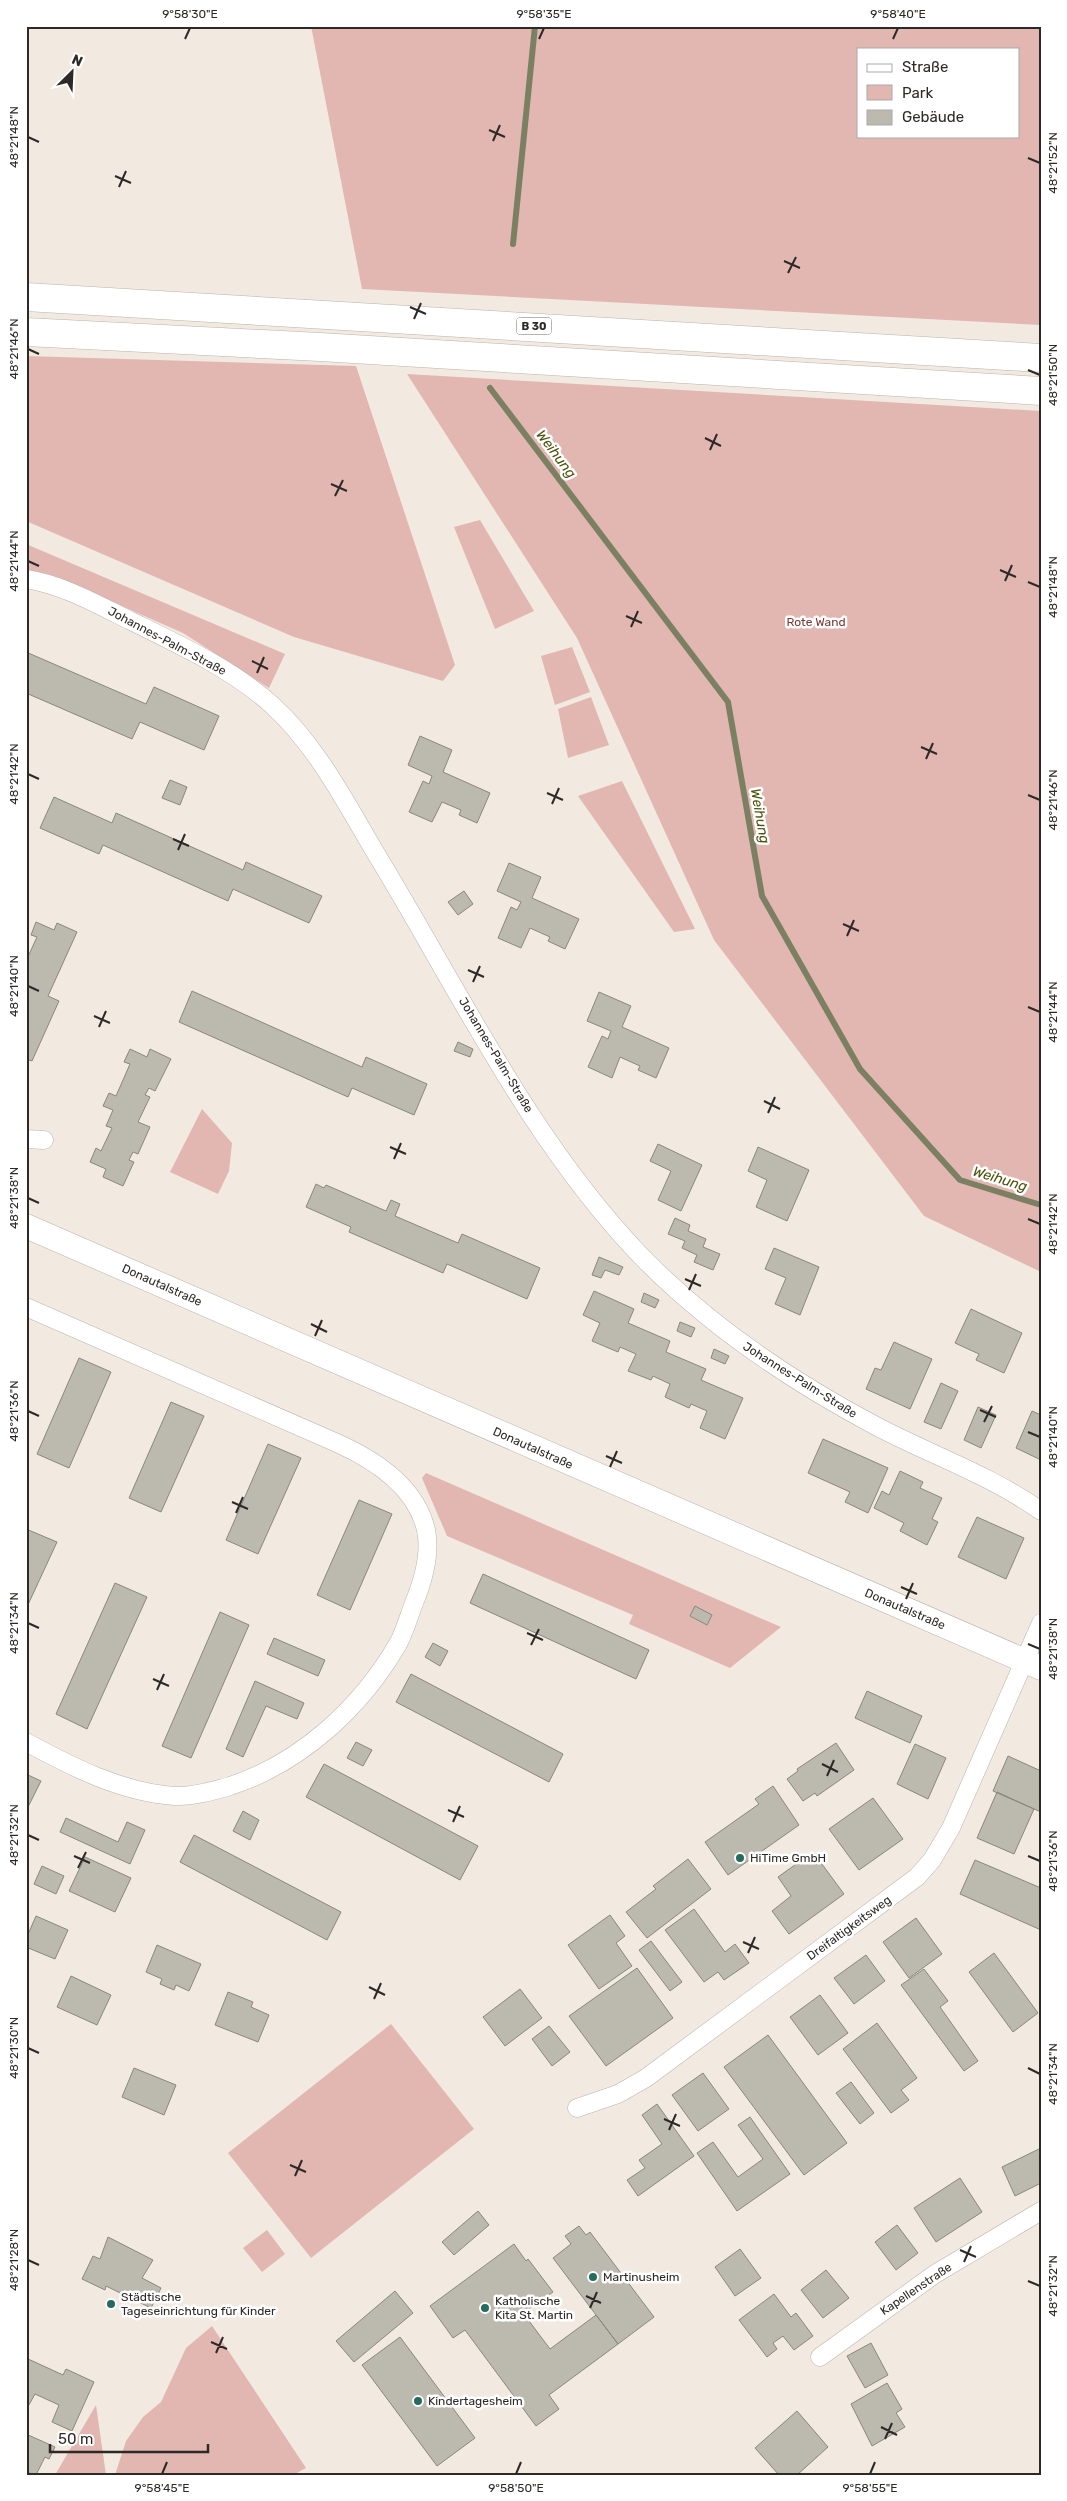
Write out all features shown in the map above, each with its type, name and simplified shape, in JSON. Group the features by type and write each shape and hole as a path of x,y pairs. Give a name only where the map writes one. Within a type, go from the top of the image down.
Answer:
{"highway":[{"name":"B 30","path":"26,297 1041,358"},
{"path":"26,332 320,347 1041,391"}],"main road":[{"name":"Donautalstraße","path":"26,1226 1032,1664"}],"street":[{"name":"Johannes-Palm-Straße","path":"26,579 59,587 222,669 270,704 304,740 326,770 420,925 518,1096 603,1215 677,1291 752,1353 877,1427 997,1484 1041,1511"},
{"path":"26,1139 44,1140"},
{"path":"26,1306 346,1447 371,1460 393,1476 416,1506 427,1535 423,1578 400,1638 367,1687 344,1714 314,1742 279,1764 243,1782 215,1790 174,1796 123,1786 79,1770 26,1742"},
{"path":"1032,1664 1041,1623"},
{"name":"Dreifaltigkeitsweg","path":"578,2108 618,2094 646,2078 918,1877 932,1860 952,1828 1032,1664"},
{"name":"Kapellenstraße","path":"820,2357 936,2274 1041,2211"}],"green space":[{"path":"311,26 1041,26 1041,325 362,289"},
{"path":"26,356 356,366 455,665 443,681 294,637 26,521"},
{"name":"Rote Wand","path":"407,374 1041,411 1041,1272 924,1216 714,940 577,638"},
{"path":"480,520 534,611 495,629 454,527"},
{"path":"26,544 285,654 269,688 183,633 51,575 26,571"},
{"path":"572,647 590,692 555,705 541,656"},
{"path":"591,697 609,745 568,758 558,709"},
{"path":"622,781 695,929 674,932 578,796"},
{"path":"202,1109 232,1143 229,1171 218,1194 170,1172"},
{"path":"426,1473 781,1627 730,1668 629,1624 633,1615 447,1536 422,1478"},
{"path":"391,2024 474,2129 311,2258 228,2153"},
{"path":"267,2230 285,2254 262,2272 243,2248"},
{"path":"212,2326 306,2468 293,2475 115,2475 126,2441 143,2417 161,2402 186,2348"},
{"path":"96,2405 106,2475 55,2475"}],"building":[{"path":"26,652 146,704 154,687 219,716 204,750 140,722 132,739 26,693"},
{"path":"420,736 452,750 443,772 490,793 477,823 459,815 461,810 442,802 432,822 409,812 423,781 429,784 432,776 408,765"},
{"path":"170,780 187,787 180,805 162,798"},
{"path":"54,797 112,823 116,813 243,870 246,862 322,896 309,923 233,889 228,901 103,845 99,854 40,828"},
{"path":"509,863 541,877 532,898 579,919 565,949 548,941 550,937 530,928 521,948 498,938 511,907 517,910 521,902 497,891"},
{"path":"464,891 473,904 458,915 448,902"},
{"path":"36,922 54,930 57,923 77,932 48,996 59,1001 32,1061 26,1059 26,961 37,937 31,935"},
{"path":"192,991 362,1067 366,1057 427,1084 414,1115 352,1088 348,1097 179,1022"},
{"path":"599,992 631,1006 622,1027 669,1048 656,1078 638,1070 640,1066 620,1057 612,1078 588,1067 602,1036 608,1039 611,1031 587,1021"},
{"path":"458,1042 473,1049 470,1057 454,1051"},
{"path":"130,1049 147,1057 150,1049 171,1059 155,1091 149,1088 145,1095 150,1097 138,1122 150,1127 138,1154 133,1152 129,1160 134,1162 123,1186 103,1177 106,1169 90,1162 96,1148 101,1151 112,1128 106,1126 113,1110 103,1106 109,1093 116,1096 130,1064 124,1062"},
{"path":"658,1144 702,1165 681,1211 658,1200 671,1171 650,1161"},
{"path":"758,1147 809,1170 787,1221 756,1207 767,1180 748,1171"},
{"path":"316,1184 324,1188 326,1185 386,1211 391,1200 400,1204 395,1216 458,1243 462,1234 540,1268 527,1299 447,1264 443,1273 349,1232 351,1227 306,1207"},
{"path":"675,1218 690,1225 688,1231 706,1239 703,1247 720,1254 713,1270 694,1262 697,1255 682,1248 685,1241 668,1234"},
{"path":"774,1248 819,1267 800,1315 775,1304 786,1278 765,1269"},
{"path":"599,1257 623,1267 619,1275 605,1270 601,1278 592,1275"},
{"path":"594,1291 634,1309 628,1323 670,1341 666,1352 706,1369 701,1380 743,1398 725,1439 700,1428 707,1411 691,1404 689,1408 665,1397 670,1384 653,1376 651,1380 628,1371 636,1354 620,1347 618,1352 592,1341 600,1323 583,1315"},
{"path":"644,1293 659,1300 655,1308 641,1302"},
{"path":"971,1309 1022,1333 1004,1373 976,1360 979,1354 955,1343"},
{"path":"680,1322 695,1328 691,1337 677,1331"},
{"path":"894,1342 932,1359 910,1409 866,1389 875,1368 881,1370"},
{"path":"714,1349 729,1356 725,1364 711,1358"},
{"path":"79,1358 111,1372 69,1468 37,1454"},
{"path":"941,1383 958,1391 941,1429 924,1422"},
{"path":"171,1402 204,1416 161,1512 129,1498"},
{"path":"978,1407 996,1415 981,1448 964,1440"},
{"path":"1032,1411 1041,1415 1041,1460 1016,1448"},
{"path":"823,1439 888,1468 868,1513 845,1502 850,1492 808,1473"},
{"path":"268,1444 301,1458 258,1554 226,1540"},
{"path":"900,1471 923,1482 920,1488 942,1498 932,1519 938,1522 927,1545 900,1531 904,1523 874,1508 882,1491 889,1495"},
{"path":"359,1500 392,1514 350,1610 317,1595"},
{"path":"977,1517 1024,1538 1006,1579 958,1557"},
{"path":"26,1529 57,1542 26,1609"},
{"path":"483,1574 649,1650 636,1679 470,1603"},
{"path":"115,1583 147,1597 87,1729 56,1714"},
{"path":"695,1606 712,1615 707,1625 690,1616"},
{"path":"220,1612 249,1625 191,1758 162,1746"},
{"path":"274,1638 325,1660 318,1676 267,1654"},
{"path":"433,1643 448,1651 440,1666 425,1657"},
{"path":"411,1674 563,1754 549,1782 396,1702"},
{"path":"255,1681 304,1703 297,1719 266,1706 243,1757 226,1749"},
{"path":"867,1691 922,1716 910,1743 855,1718"},
{"path":"356,1742 372,1750 363,1766 347,1758"},
{"path":"836,1743 854,1770 817,1796 815,1793 803,1801 787,1779 798,1771 797,1769"},
{"path":"915,1744 946,1758 928,1799 897,1784"},
{"path":"1008,1756 1041,1771 1041,1812 993,1791"},
{"path":"324,1764 478,1846 460,1880 306,1797"},
{"path":"26,1774 41,1781 26,1811"},
{"path":"773,1786 799,1825 728,1875 705,1842 759,1804 755,1799"},
{"path":"997,1792 1034,1809 1014,1854 977,1838"},
{"path":"873,1798 903,1839 859,1870 829,1829"},
{"path":"243,1811 259,1820 250,1840 233,1831"},
{"path":"66,1818 118,1842 127,1822 145,1830 130,1864 60,1832"},
{"path":"194,1835 341,1912 327,1940 180,1862"},
{"path":"813,1852 844,1894 789,1934 772,1911 791,1896 778,1877"},
{"path":"85,1857 131,1878 115,1912 69,1891"},
{"path":"688,1859 711,1889 647,1938 626,1912 656,1889 653,1886"},
{"path":"975,1860 1041,1888 1041,1930 960,1894"},
{"path":"42,1866 64,1876 56,1894 34,1884"},
{"path":"694,1909 725,1952 735,1944 749,1963 724,1980 718,1972 704,1982 665,1930"},
{"path":"610,1915 625,1936 616,1943 632,1966 599,1989 568,1945"},
{"path":"36,1916 68,1930 55,1959 26,1947 26,1939"},
{"path":"916,1918 942,1954 909,1978 883,1942"},
{"path":"651,1941 682,1982 670,1991 639,1950"},
{"path":"157,1945 201,1964 189,1991 176,1985 174,1990 160,1984 162,1979 146,1972"},
{"path":"994,1953 1038,2013 1013,2032 969,1972"},
{"path":"866,1955 885,1981 854,2004 834,1978"},
{"path":"637,1968 673,2018 606,2066 569,2016"},
{"path":"924,1969 948,2001 940,2007 978,2061 964,2071 901,1985"},
{"path":"71,1976 111,1995 97,2025 57,2007"},
{"path":"520,1989 542,2018 505,2046 483,2017"},
{"path":"228,1992 253,2002 251,2007 269,2015 258,2042 215,2025"},
{"path":"820,1995 848,2033 818,2055 790,2017"},
{"path":"877,2023 917,2078 901,2090 909,2100 891,2113 843,2049"},
{"path":"549,2026 570,2052 552,2066 532,2039"},
{"path":"768,2035 847,2143 804,2175 724,2067"},
{"path":"134,2068 176,2085 164,2115 122,2097"},
{"path":"703,2073 729,2109 698,2131 672,2095"},
{"path":"851,2082 874,2113 860,2124 836,2093"},
{"path":"657,2104 694,2156 638,2196 627,2180 645,2168 639,2160 662,2144 642,2115"},
{"path":"750,2117 790,2174 737,2211 697,2153 713,2142 738,2177 763,2159 738,2125"},
{"path":"1041,2148 1041,2183 1015,2196 1002,2167"},
{"path":"960,2178 982,2212 936,2242 914,2208"},
{"path":"478,2211 489,2225 454,2255 442,2242"},
{"path":"897,2225 918,2253 896,2270 875,2242"},
{"path":"579,2226 586,2235 590,2232 654,2317 618,2344 553,2258 571,2244 565,2236"},
{"path":"108,2237 153,2260 142,2278 161,2288 151,2308 106,2286 105,2290 82,2279 93,2256 100,2259"},
{"path":"514,2244 553,2292 523,2313 550,2349 596,2315 618,2344 549,2395 559,2409 536,2426 465,2330 453,2338 430,2306"},
{"path":"740,2249 761,2278 735,2296 715,2267"},
{"path":"826,2270 849,2298 823,2318 801,2290"},
{"path":"395,2291 413,2313 354,2362 336,2341"},
{"path":"774,2294 791,2317 796,2313 813,2336 794,2350 783,2336 773,2343 777,2349 767,2357 739,2320"},
{"name":"Kindertagesheim","path":"400,2337 475,2438 437,2466 362,2365"},
{"path":"871,2343 888,2375 865,2388 847,2356"},
{"path":"26,2358 63,2375 66,2369 94,2382 72,2431 52,2422 59,2405 35,2394 26,2410"},
{"path":"887,2383 902,2409 896,2413 905,2427 872,2446 851,2404"},
{"path":"797,2411 828,2447 797,2475 779,2475 755,2448"},
{"path":"26,2434 55,2447 49,2459 45,2457 36,2475 26,2472"}],"waterway":[{"name":"Weihung","path":"513,244 535,26"},
{"name":"Weihung","path":"490,388 728,702 762,896 860,1069 960,1180 1041,1205"}],"place":[{"name":"HiTime GmbH","path":"740,1858"},
{"name":"Martinusheim","path":"593,2277"},
{"name":"Städtische Tageseinrichtung für Kinder","path":"111,2304"},
{"name":"Katholische Kita St. Martin","path":"485,2308"},
{"name":"Kindertagesheim","path":"418,2401"}]}
